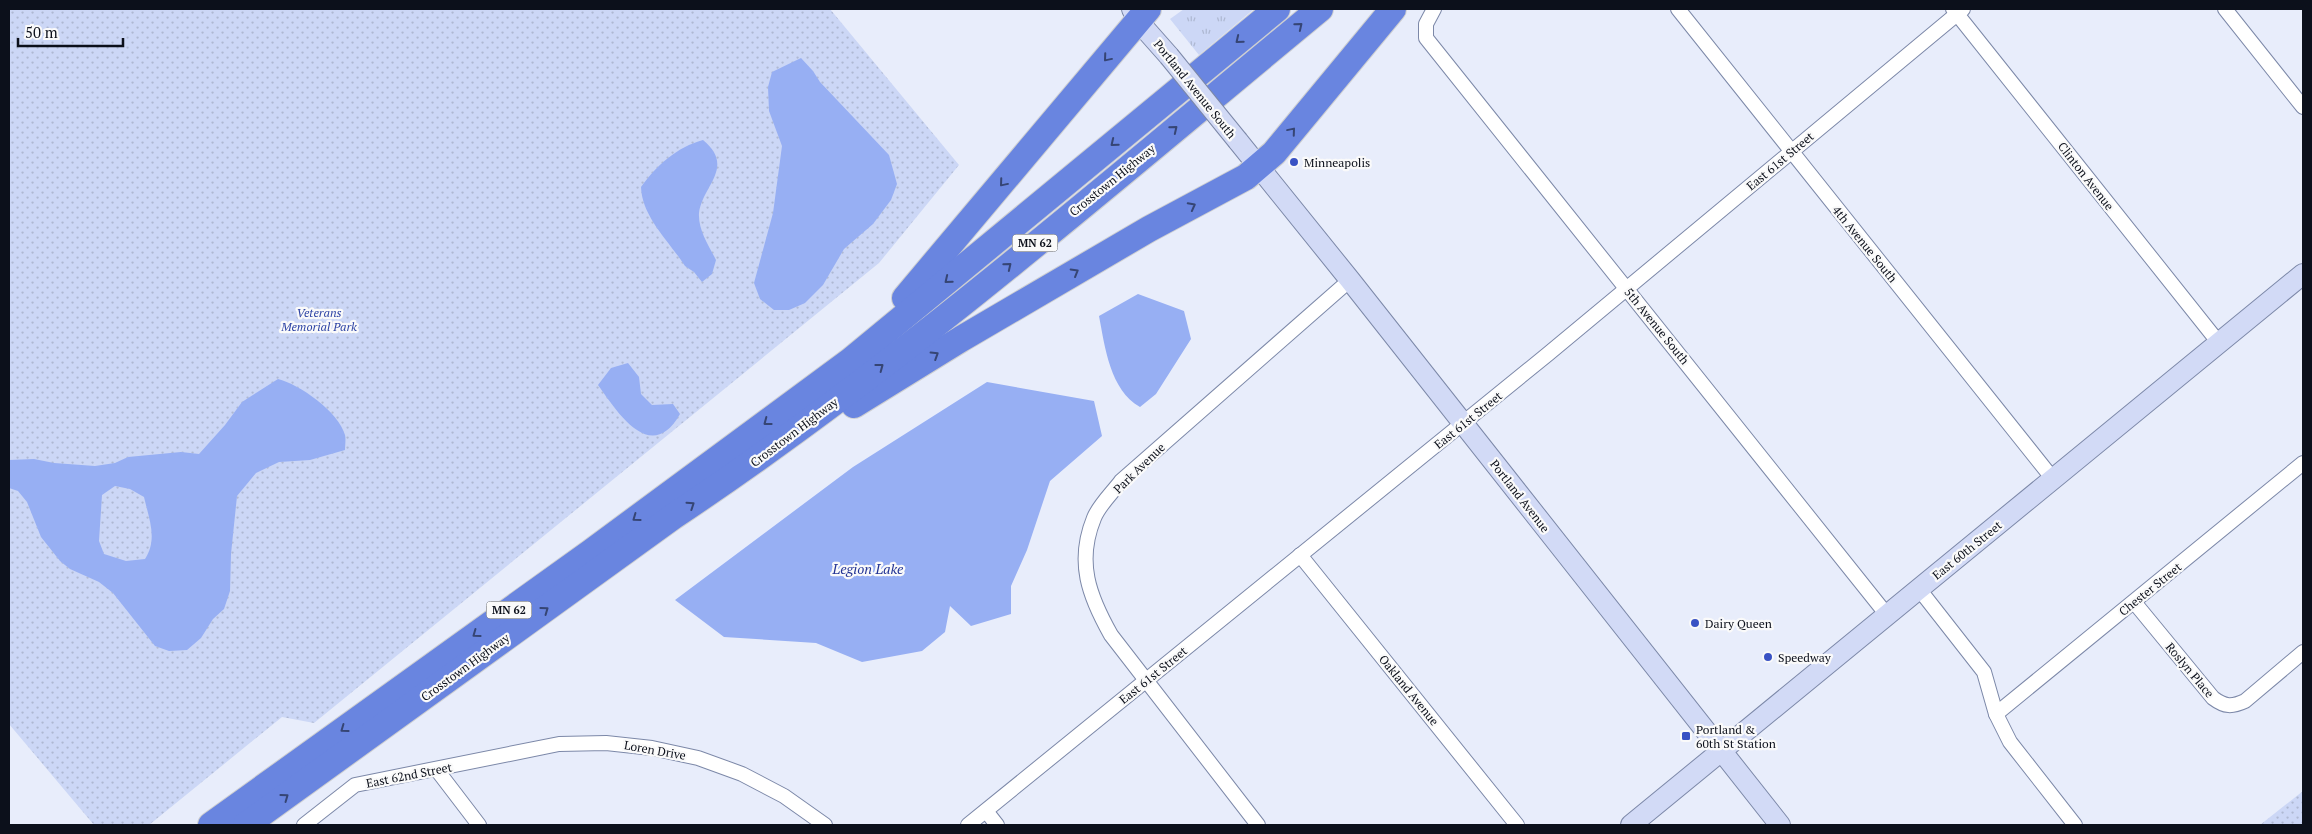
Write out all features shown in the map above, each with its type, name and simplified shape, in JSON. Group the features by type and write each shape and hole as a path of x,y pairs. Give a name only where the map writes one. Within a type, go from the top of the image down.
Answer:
{"highway":[{"name":"Crosstown Highway","path":"210,825 598,546 850,361 1277,9"},
{"name":"Crosstown Highway","path":"246,825 674,516 744,470 943,319 1320,9"},
{"path":"744,470 978,329 1149,229 1246,177 1274,153 1393,9"},
{"path":"850,361 926,274 1140,13"}],"street":[{"name":"5th Avenue South","path":"1434,9 1426,24 1426,38 1888,615"},
{"name":"4th Avenue South","path":"1678,9 2053,479"},
{"path":"2224,9 2303,107"},
{"name":"East 61st Street","path":"968,825 1463,424 1791,152 1957,10"},
{"name":"Clinton Avenue","path":"1957,10 2218,343"},
{"name":"Portland Avenue South","path":"1140,13 1169,56 1259,167"},
{"name":"Portland Avenue","path":"1259,167 1780,825"},
{"name":"Park Avenue","path":"1258,825 1145,681 1111,634 1092,599 1085,576 1086,546 1094,517 1121,482 1350,280"},
{"name":"East 60th Street","path":"1631,825 2218,343 2301,280"},
{"name":"Chester Street","path":"1996,714 2303,463"},
{"name":"Oakland Avenue","path":"1300,555 1517,825"},
{"path":"1920,589 1984,672 1996,714 2010,742 2075,825"},
{"name":"Roslyn Place","path":"2134,602 2213,698 2222,705 2234,706 2246,700 2303,652"},
{"name":"Loren Drive","path":"468,762 559,744 606,743 652,748 698,758 742,774 784,796 825,825"},
{"name":"East 62nd Street","path":"304,825 355,786 468,762"},
{"path":"437,770 480,825"},
{"path":"986,811 997,825"}],"green space":[{"name":"Veterans Memorial Park","path":"9,9 830,9 959,165 879,263 314,723 282,717 149,825 94,825 9,724"},
{"path":"1184,9 1254,9 1199,55 1170,19"},
{"path":"2303,791 2303,825 2260,825"}],"water":[{"path":"801,58 820,82 889,155 897,184 891,200 873,224 844,249 823,285 805,303 789,310 774,310 760,299 754,283 773,213 782,146 769,111 768,87 772,72"},
{"path":"703,140 717,159 717,168 701,203 699,213 702,232 716,260 712,274 702,282 694,272 685,266 651,219 641,187 668,158 685,147"},
{"path":"1138,294 1184,311 1191,339 1156,394 1140,407 1130,399 1115,379 1110,367 1099,316"},
{"path":"628,363 639,377 641,394 652,405 673,404 680,414 669,429 658,435 647,435 625,420 598,385 611,368"},
{"path":"278,379 287,382 317,400 335,417 345,435 345,450 310,460 279,462 256,473 237,496 231,554 230,591 224,609 213,619 201,638 187,650 169,651 155,646 113,593 99,582 70,569 60,561 41,537 27,502 18,491 9,488 9,460 34,459 54,463 95,466 115,463 128,457 181,452 199,454 225,425 242,402","holes":["115,486 130,489 144,497 152,536 145,559 126,561 104,554 99,541 102,495"]},
{"name":"Legion Lake","path":"987,382 1094,401 1102,436 1050,481 1027,550 1011,586 1011,614 971,626 950,606 945,632 922,651 862,662 816,643 724,637 675,600 853,467"}],"place":[{"name":"Minneapolis","path":"1294,162"},
{"name":"Dairy Queen","path":"1695,623"},
{"name":"Speedway","path":"1768,657"},
{"name":"Portland & 60th St Station","path":"1686,736"}]}
